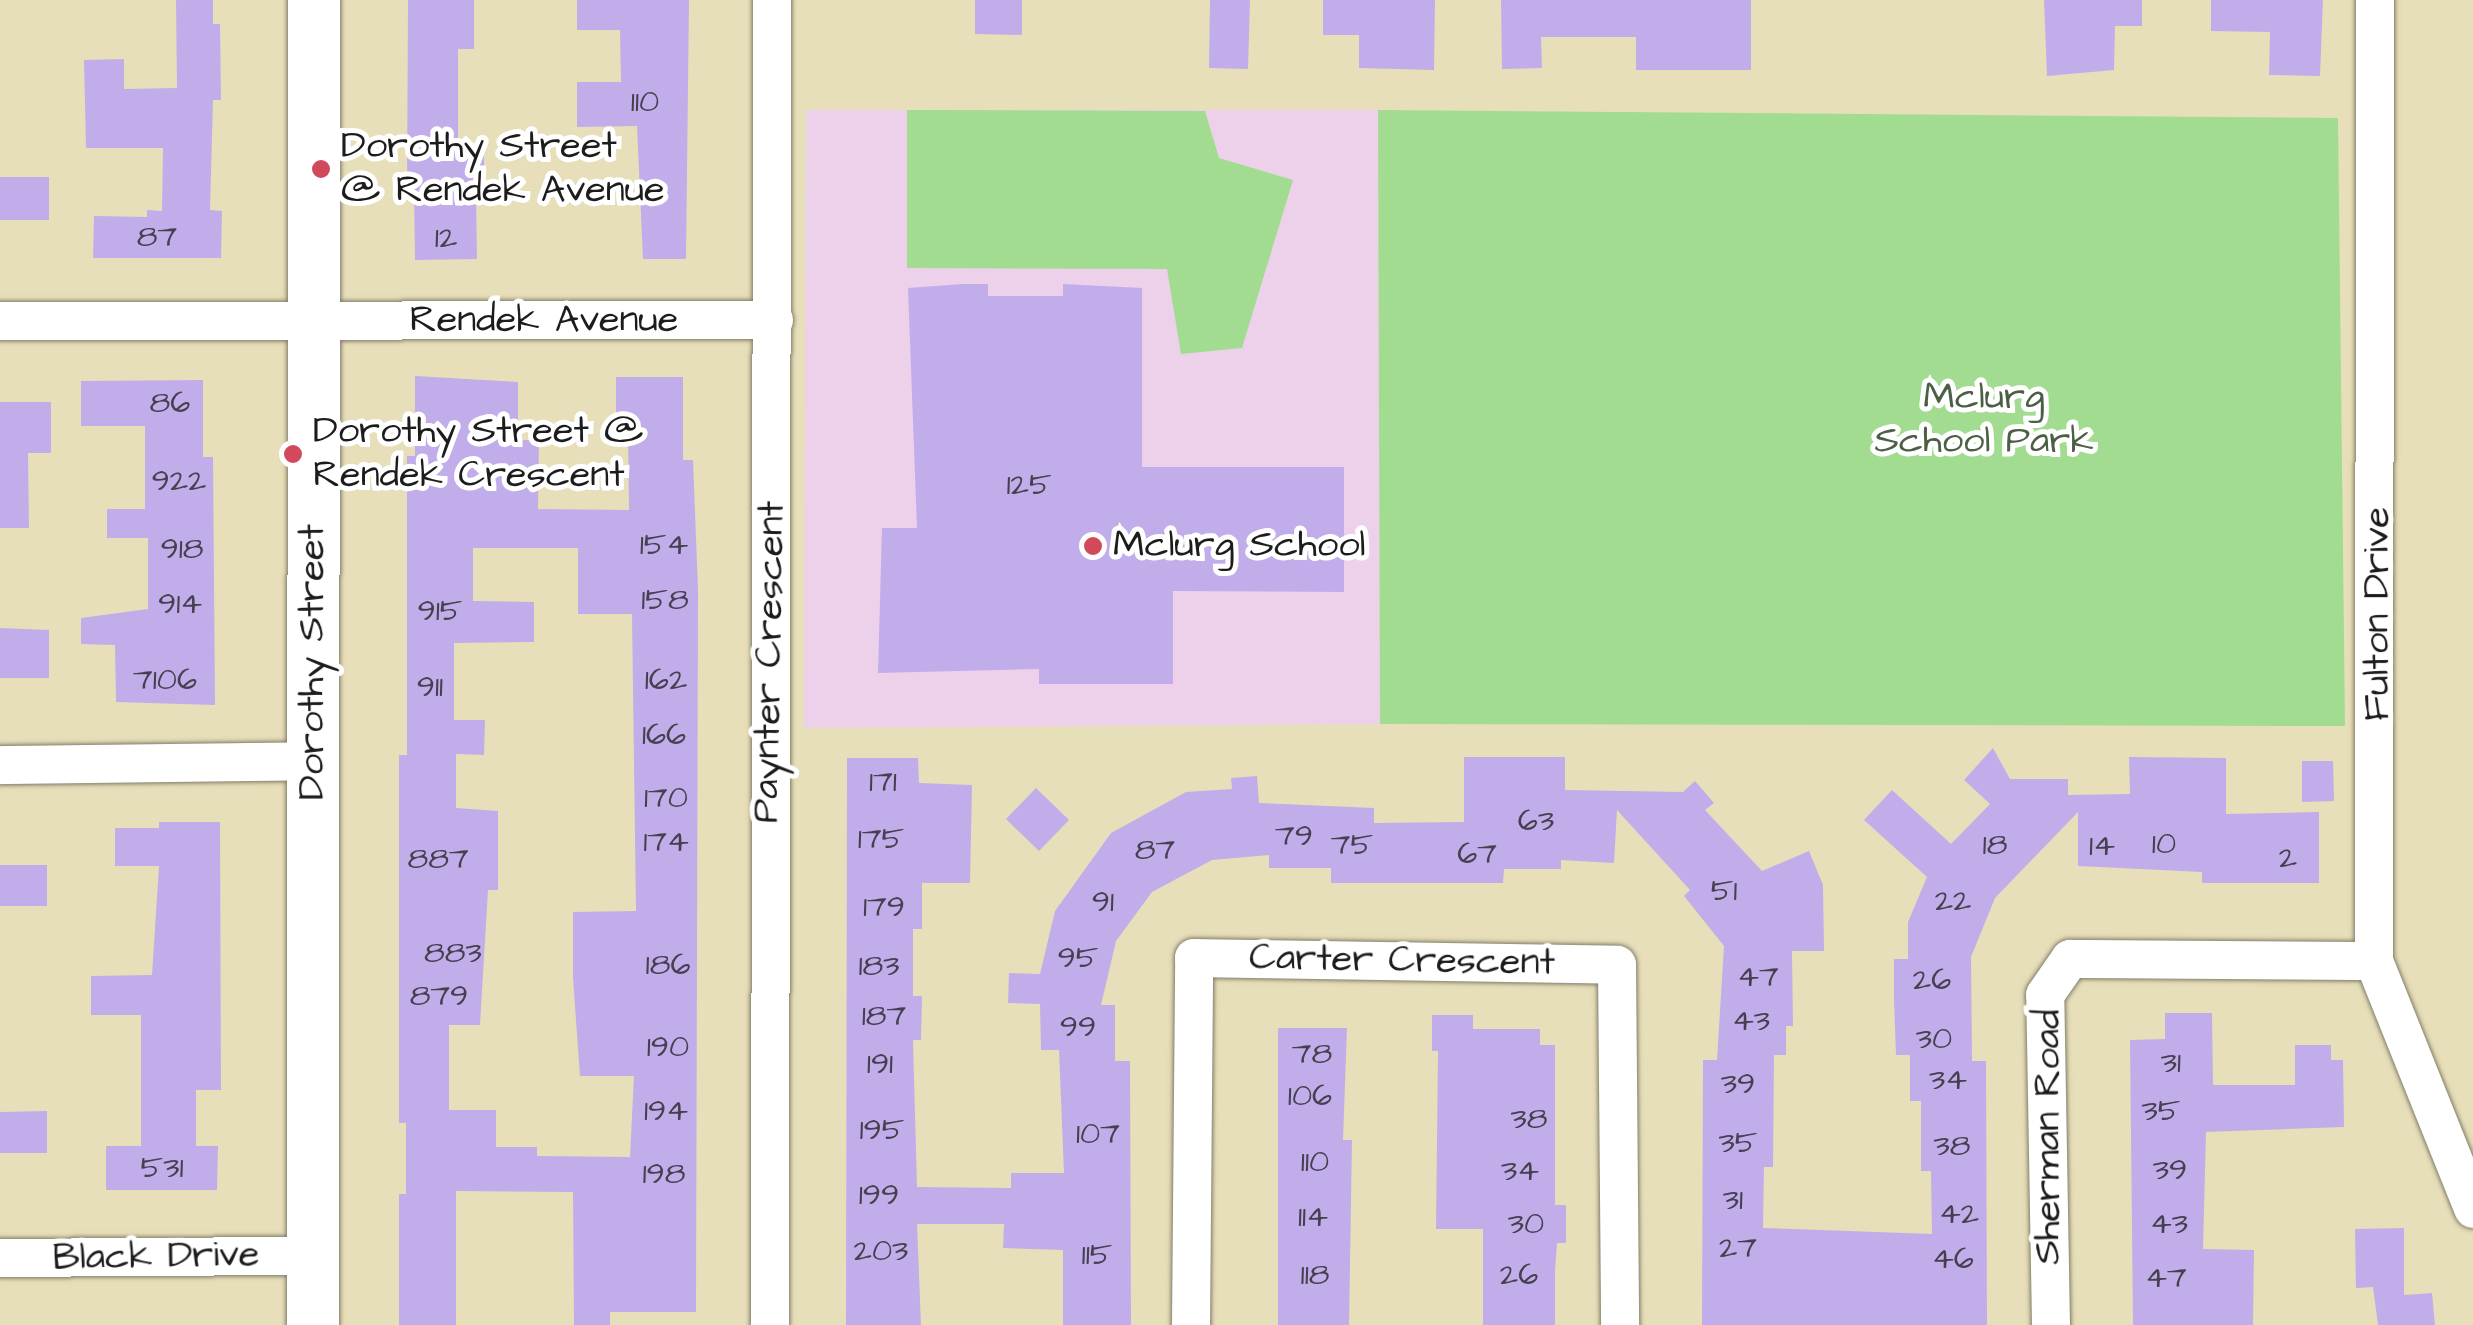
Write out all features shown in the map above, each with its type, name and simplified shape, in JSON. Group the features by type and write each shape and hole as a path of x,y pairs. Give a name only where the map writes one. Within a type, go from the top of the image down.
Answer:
{"street":[{"name":"Dorothy Street","path":"313,1325 314,0"},
{"name":"Paynter Crescent","path":"770,1325 772,0"},
{"name":"Fulton Drive","path":"2376,0 2374,961 2473,1209"},
{"name":"Rendek Avenue","path":"0,321 774,320"},
{"path":"0,766 313,761"},
{"name":"Carter Crescent","path":"1192,1325 1194,958 1618,965 1620,1325"},
{"name":"Sherman Road","path":"2050,1325 2045,995 2070,960 2374,961"},
{"name":"Black Drive","path":"0,1258 313,1256"}],"shaded area":[{"name":"Mclurg School","path":"806,110 1378,110 1380,724 804,728"}],"green space":[{"path":"907,110 1205,111 1219,158 1293,180 1242,348 1181,354 1167,269 907,268"},
{"name":"Mclurg School Park","path":"1378,110 2338,118 2345,726 1380,724"}],"building":[{"path":"176,0 213,0 213,24 220,24 221,100 213,100 210,210 222,211 221,258 93,258 94,216 147,217 147,210 162,211 163,148 86,148 84,60 124,59 124,89 177,88"},
{"path":"408,0 474,0 474,49 458,49 458,146 484,146 484,193 476,193 477,259 415,260 414,193 407,193"},
{"path":"577,0 689,0 686,259 643,259 637,126 577,127 577,82 621,82 620,30 577,30"},
{"path":"975,0 1022,0 1022,35 975,34"},
{"path":"1210,0 1250,0 1248,69 1209,68"},
{"path":"1323,0 1435,0 1434,70 1359,68 1359,35 1323,35"},
{"path":"1501,0 1751,0 1751,70 1636,70 1636,37 1541,37 1542,68 1502,69"},
{"path":"2044,0 2142,0 2142,26 2115,26 2114,70 2047,76"},
{"path":"2211,0 2323,0 2320,76 2269,75 2270,32 2211,31"},
{"path":"0,177 49,177 49,220 0,220"},
{"path":"988,284 988,296 1063,296 1063,284 1142,288 1142,467 1344,467 1344,592 1173,591 1173,684 1039,684 1039,669 878,673 882,528 917,528 908,288"},
{"path":"415,376 518,382 518,440 539,440 538,509 629,510 628,430 616,430 616,377 683,377 683,460 693,460 698,590 696,1312 610,1312 610,1325 574,1325 573,1192 456,1191 456,1325 399,1325 399,1194 406,1194 406,1123 399,1123 399,755 407,755 407,456 415,456","holes":["473,548 578,548 578,614 632,614 636,911 573,912 580,1076 634,1076 630,1157 537,1156 537,1147 496,1147 496,1110 449,1110 449,1025 480,1025 488,890 498,890 498,811 456,808 456,754 484,755 485,720 454,720 454,643 534,642 534,602 473,601"]},
{"path":"203,380 203,457 213,457 215,705 116,702 115,645 81,644 81,618 148,609 148,538 107,538 107,509 145,509 145,426 81,426 81,381"},
{"path":"0,402 51,402 51,453 28,453 29,528 0,528"},
{"path":"0,628 49,630 49,678 0,678"},
{"path":"1993,748 2010,779 2068,779 2068,795 2130,794 2129,757 2226,758 2226,814 2319,812 2319,883 2202,883 2202,872 2078,866 2078,812 1995,898 1971,957 1972,1061 1986,1061 1987,1325 1702,1325 1703,1060 1717,1060 1724,946 1684,896 1690,890 1617,810 1614,863 1561,860 1561,869 1504,869 1503,883 1331,883 1331,868 1269,868 1269,855 1212,860 1152,892 1116,941 1101,1005 1115,1005 1115,1061 1130,1061 1131,1325 1063,1325 1063,1250 1003,1248 1004,1224 917,1224 921,1325 846,1325 847,758 918,758 919,783 972,785 970,883 922,883 922,929 913,929 913,996 922,996 921,1040 913,1040 917,1187 1011,1188 1011,1173 1064,1173 1059,1050 1041,1050 1040,1004 1008,1003 1009,973 1040,974 1055,911 1111,833 1186,792 1232,789 1231,778 1257,776 1259,803 1374,808 1374,823 1464,822 1464,757 1565,757 1565,790 1683,792 1695,781 1714,803 1705,810 1762,871 1809,851 1823,885 1824,951 1792,951 1793,1026 1786,1026 1786,1055 1774,1055 1773,1167 1764,1167 1763,1228 1932,1234 1931,1171 1921,1171 1921,1101 1910,1101 1910,1055 1896,1055 1894,1000 1894,959 1908,959 1908,922 1927,877 1864,820 1892,790 1951,844 1990,804 1964,780"},
{"path":"2302,761 2333,761 2334,801 2302,802"},
{"path":"1036,788 1069,820 1039,851 1006,819"},
{"path":"159,822 220,822 221,1090 196,1090 196,1146 218,1146 217,1190 106,1190 106,1146 141,1146 141,1015 91,1015 91,976 152,975 159,866 115,866 115,828 159,828"},
{"path":"0,865 47,865 47,906 0,906"},
{"path":"2165,1013 2212,1013 2213,1085 2295,1085 2295,1045 2331,1045 2331,1060 2343,1060 2344,1127 2206,1132 2203,1249 2254,1250 2253,1325 2133,1325 2130,1040 2165,1039"},
{"path":"1432,1015 1473,1015 1473,1029 1540,1029 1540,1045 1555,1045 1555,1205 1566,1205 1566,1243 1557,1243 1555,1325 1483,1325 1483,1229 1436,1229 1438,1051 1432,1051"},
{"path":"1278,1028 1347,1028 1343,1140 1352,1140 1349,1325 1278,1325"},
{"path":"47,1111 47,1153 0,1153 0,1112"},
{"path":"2404,1228 2404,1295 2432,1293 2435,1325 2378,1325 2373,1287 2356,1288 2355,1229"}],"place":[{"name":"Dorothy Street @ Rendek Avenue","path":"321,169"},
{"name":"Dorothy Street @ Rendek Crescent","path":"293,454"},
{"name":"Mclurg School","path":"1093,546"}]}
